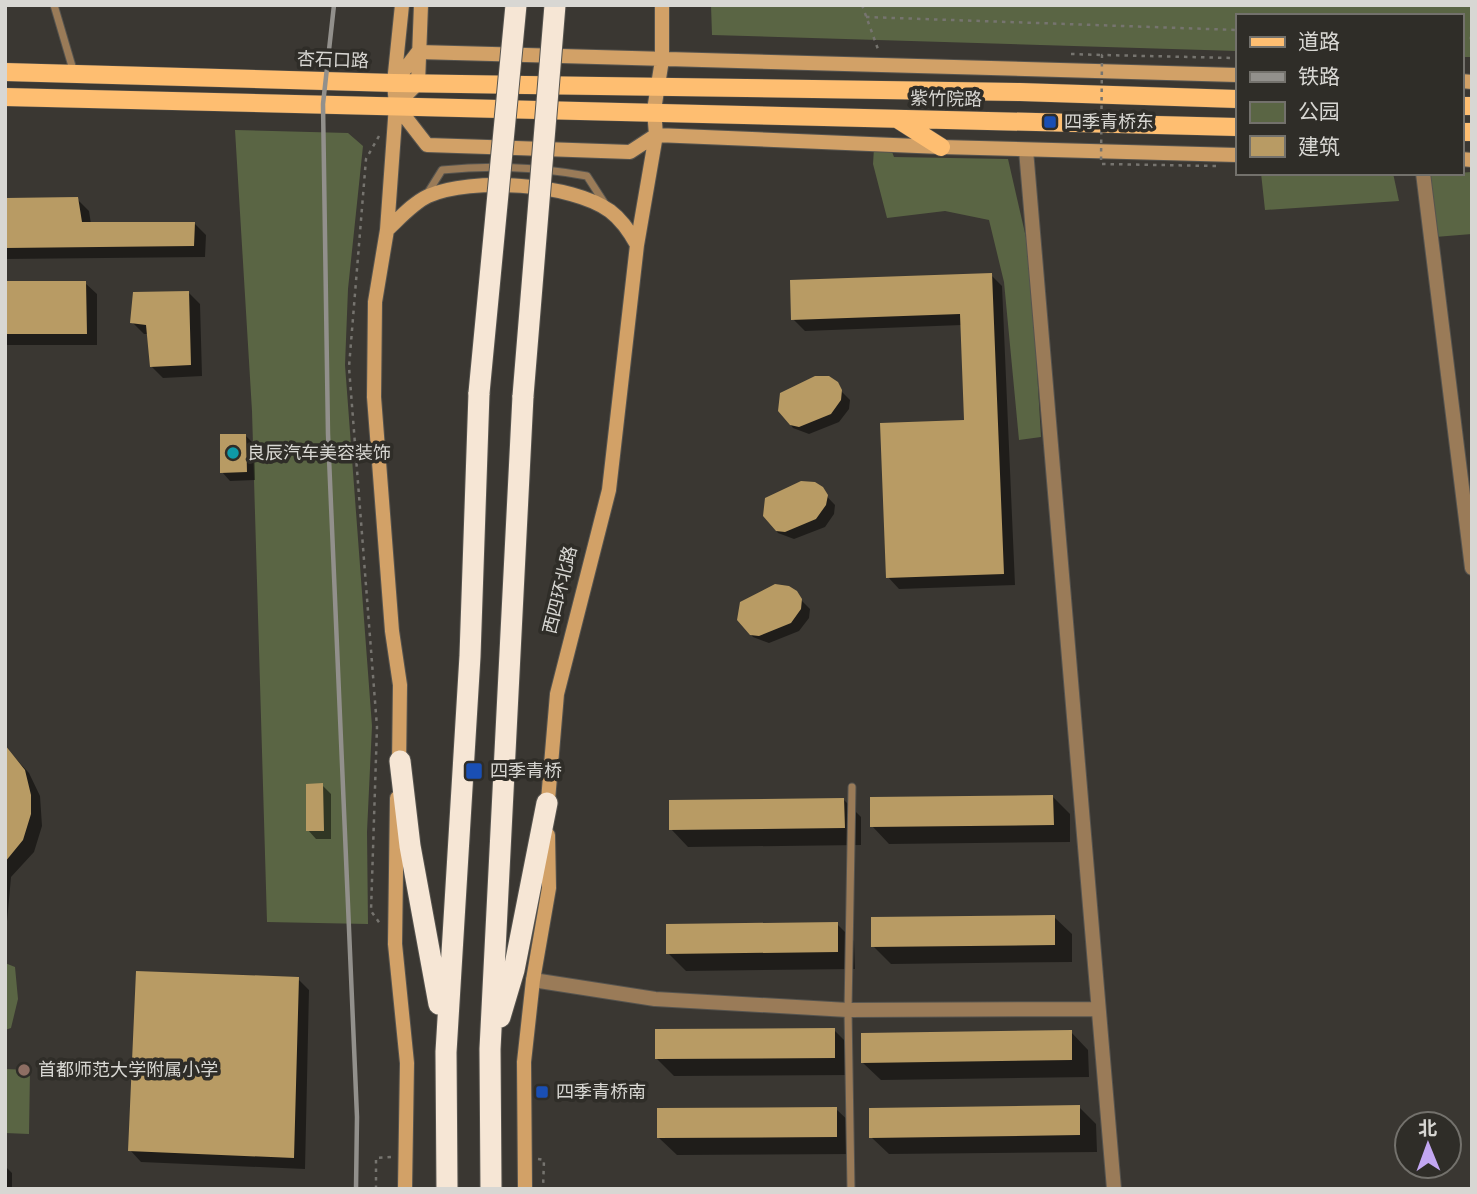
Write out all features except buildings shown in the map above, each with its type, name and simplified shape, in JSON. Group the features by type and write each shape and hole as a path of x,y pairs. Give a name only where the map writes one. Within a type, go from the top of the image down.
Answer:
{"highway":[{"path":"447,1189 446,1052 470,656 479,393 516,5"},
{"path":"491,1189 490,1049 523,396 555,5"},
{"path":"400,761 410,846 434,967 446,1052"},
{"path":"490,1049 514,970 547,803"}],"main road":[{"name":"杏石口路","path":"5,72 394,83 660,86"},
{"name":"紫竹院路","path":"660,86 1020,92 1236,99"},
{"path":"5,97 654,110"},
{"name":"紫竹院路","path":"654,110 1234,128"},
{"path":"897,119 941,147"}],"street":[{"path":"402,5 394,83 396,105 387,230 375,302 374,397 392,631 400,685 400,761 394,839 395,944 407,1063 405,1189"},
{"path":"396,105 418,83 421,5"},
{"name":"西四环北路","path":"524,1189 522,1093 533,980 549,888 547,803 556,694 609,490 637,244 656,135 654,110 660,86 662,60 662,5"},
{"path":"394,83 418,52"},
{"name":"紫竹院路","path":"418,52 1236,75"},
{"path":"396,105 427,145 630,152 656,135 1026,150 1236,155"},
{"path":"1026,150 1096,1009 1114,1189"},
{"path":"1423,175 1471,559"},
{"path":"387,230 425,197 466,186 520,187 574,196 610,211 637,244"},
{"path":"533,980 655,999 848,1010 1096,1009"}],"lane":[{"path":"54,5 75,74"},
{"path":"425,197 442,170 468,167 554,169 587,176 610,211"},
{"path":"851,1189 848,1010 852,787"}],"path":[{"path":"862,5 879,52"},
{"path":"866,18 1236,30"},
{"path":"1071,54 1234,58"},
{"path":"1102,55 1101,164 1216,166"},
{"path":"395,944 371,911 377,727 349,367 366,159 396,105"},
{"path":"376,1158 376,1189"},
{"path":"543,1189 544,1160"}],"green space":[{"path":"711,5 1472,5 1472,57 1463,57 1463,14 1236,14 1236,51 712,35"},
{"path":"235,130 348,133 363,146 348,289 345,365 372,726 367,832 368,924 267,922 252,411"},
{"path":"874,148 891,149 894,157 1008,159 1030,255 1041,437 1019,440 1004,282 989,220 945,211 887,218 873,164"},
{"path":"1472,172 1472,234 1435,237 1426,175 1463,175 1463,173"},
{"path":"1261,175 1393,175 1399,201 1265,210"},
{"path":"5,963 15,967 18,999 11,1028 5,1030"},
{"path":"5,1069 30,1070 29,1134 5,1133"}],"railway":[{"path":"334,5 323,104 328,434 357,1117 356,1189"}],"place":[{"name":"四季青桥东","path":"1050,122"},
{"name":"良辰汽车美容装饰","path":"233,453"},
{"name":"四季青桥","path":"474,771"},
{"name":"首都师范大学附属小学","path":"24,1070"},
{"name":"四季青桥南","path":"542,1092"}]}
